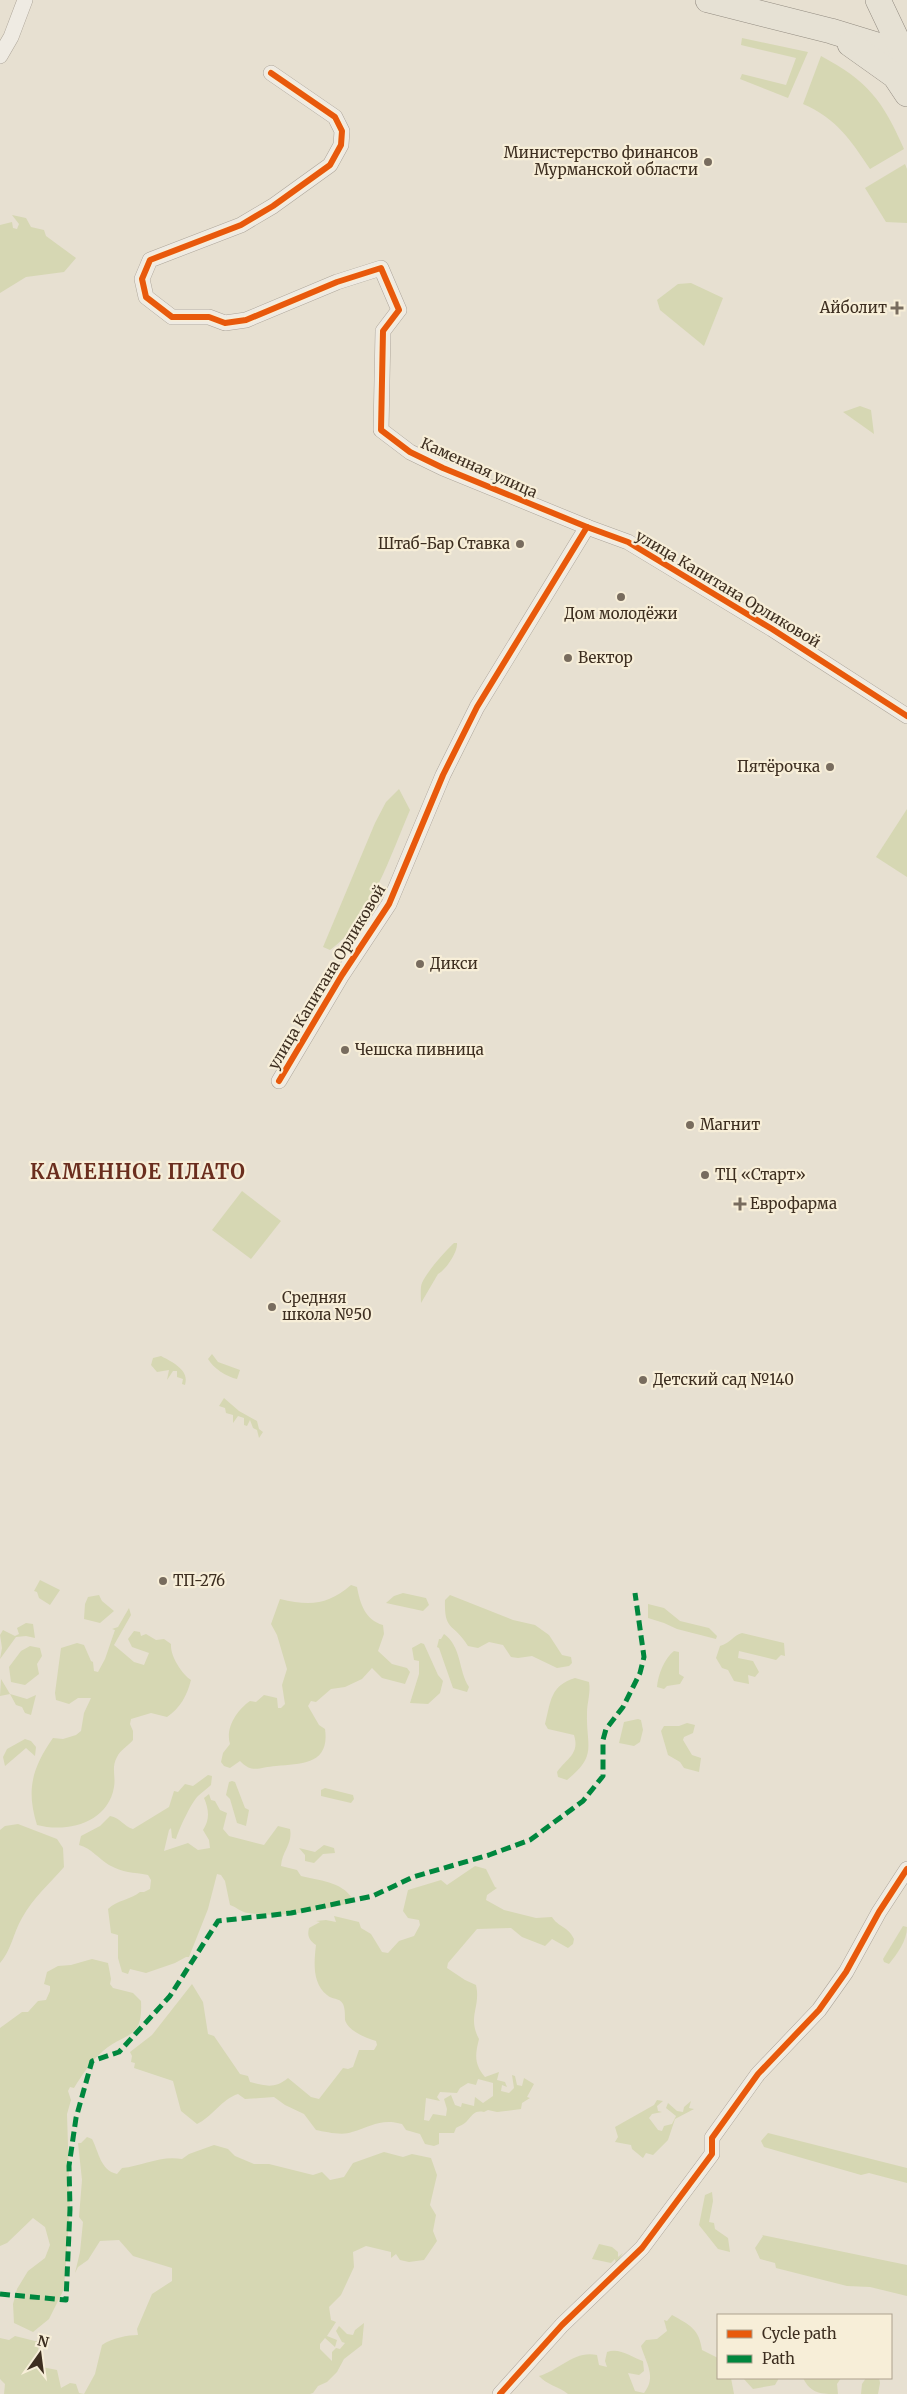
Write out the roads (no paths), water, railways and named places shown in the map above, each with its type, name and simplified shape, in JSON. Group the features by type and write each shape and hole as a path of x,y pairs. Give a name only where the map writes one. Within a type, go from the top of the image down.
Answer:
{"main road":[{"path":"708,0 832,31 905,57"},
{"path":"878,0 905,57"},
{"path":"832,31 895,76 907,94"}],"street":[{"path":"0,56 11,37 25,0"},
{"name":"Каменная улица","path":"271,74 335,117 342,130 341,145 330,165 273,206 241,225 150,260 142,279 146,297 172,317 209,317 225,323 246,320 337,282 381,268 399,310 383,332 381,430 410,452 443,468 587,527"},
{"name":"улица Капитана Орликовой","path":"279,1081 342,975 389,904 443,775 476,707 587,527 637,547 772,629 907,716"},
{"path":"500,2394 562,2325 642,2248 712,2154 712,2138 758,2074 819,2010 846,1972 878,1912 907,1869"}],"place":[{"name":"Министерство финансов Мурманской области","path":"708,162"},
{"name":"Айболит","path":"897,308"},
{"name":"Штаб-Бар Ставка","path":"520,544"},
{"name":"Дом молодёжи","path":"621,597"},
{"name":"Вектор","path":"568,658"},
{"name":"Пятёрочка","path":"830,767"},
{"name":"Дикси","path":"420,964"},
{"name":"Чешска пивница","path":"345,1050"},
{"name":"Магнит","path":"690,1125"},
{"name":"ТЦ «Старт»","path":"705,1175"},
{"name":"Еврофарма","path":"740,1204"},
{"name":"Средняя школа №50","path":"272,1307"},
{"name":"Детский сад №140","path":"643,1380"},
{"name":"ТП-276","path":"163,1581"}],"district":[{"name":"КАМЕННОЕ ПЛАТО","path":"138,1172"}]}
